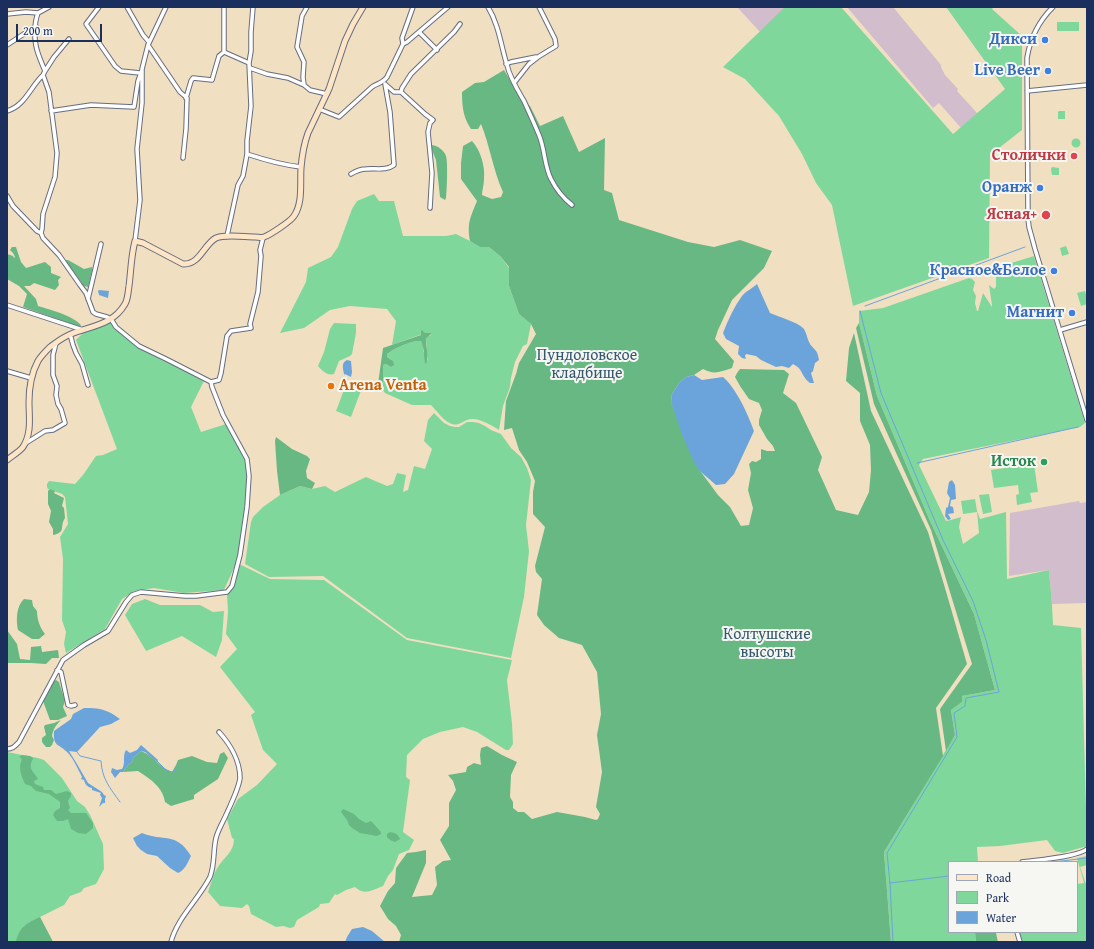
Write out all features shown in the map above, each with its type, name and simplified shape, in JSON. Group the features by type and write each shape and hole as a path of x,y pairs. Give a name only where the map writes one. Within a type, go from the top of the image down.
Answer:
{"street":[{"path":"7,14 26,12 38,13 49,7"},
{"path":"99,7 86,24 115,66 121,71 142,71"},
{"path":"126,7 180,92 186,98"},
{"path":"51,111 91,105 134,107 138,81 149,44 166,7"},
{"path":"224,7 224,52"},
{"path":"227,236 238,185 243,176 247,154 251,106 250,63 253,7"},
{"path":"304,85 304,62 297,47 302,16 307,7"},
{"path":"135,241 143,243 183,264 187,264 196,259 216,238 227,236 263,238 289,222 297,210 300,199 301,167 310,126 327,94 345,41 363,7"},
{"path":"351,174 366,169 385,169 394,165 390,112 384,83 402,44 402,38 413,7"},
{"path":"402,44 419,32 448,7"},
{"path":"488,7 500,34 506,64 540,135 551,178 565,199 572,204"},
{"path":"514,83 529,64 556,46 555,39 539,7"},
{"path":"1053,7 1041,20 1029,47 1027,58 1028,222 1087,420"},
{"path":"38,13 36,19 36,44 49,92 56,146 55,176 43,214 41,233"},
{"path":"400,92 411,74 437,50 460,24"},
{"path":"7,45 36,26"},
{"path":"419,32 437,50"},
{"path":"7,111 11,110 26,97 54,57 69,39"},
{"path":"224,52 250,63"},
{"path":"184,158 186,98 191,81 193,78 212,80 219,56 224,52"},
{"path":"506,64 538,57"},
{"path":"250,68 267,74 288,78 304,85 310,90 327,94"},
{"path":"7,460 20,451 27,438 29,427 30,385 38,360 61,339 116,316 127,298 140,200 137,149 142,103 142,71"},
{"path":"319,109 339,117 376,84 384,83 394,92 400,92 433,120 430,123 428,132 432,173 430,208"},
{"path":"1027,91 1087,85"},
{"path":"247,154 282,164 301,167"},
{"path":"7,196 13,206 37,231 41,233 43,238 59,255 86,293 93,312 111,319 116,328 139,346 211,382 219,380 227,336 231,331 250,328 258,292 261,256 260,250 263,238"},
{"path":"88,300 101,244"},
{"path":"7,305 84,330"},
{"path":"1060,330 1087,322"},
{"path":"70,334 76,354 82,364 88,385"},
{"path":"22,447 45,431 53,430 65,423 58,404 56,395 57,386 53,375 53,355 56,342"},
{"path":"7,371 31,378"},
{"path":"7,749 15,747 19,742 63,660 108,631 126,602 132,596 141,592 196,596 227,592 232,586 240,555 249,476 247,459 223,415 211,382"},
{"path":"57,670 61,672 68,705 75,705"},
{"path":"171,942 174,933 211,875 216,838 230,808 240,779 237,761 233,752 219,732"},
{"path":"1029,861 1073,855 1087,849"}],"shaded area":[{"path":"737,7 784,7 786,9 761,33"},
{"path":"847,7 893,7 941,65 945,75 958,89 957,91 978,114 961,128 939,103 933,108"},
{"path":"1079,501 1080,503 1087,502 1087,603 1052,604 1049,570 1009,576 1010,513"}],"green space":[{"path":"785,7 841,7 953,134 1005,89 946,7 994,7 992,9 1022,36 1022,130 990,155 989,258 853,306 832,205 816,183 802,154 779,116 745,79 723,67"},
{"path":"1057,22 1079,22 1079,31 1057,31"},
{"name":"Колтушские высоты","path":"504,70 523,102 530,106 540,126 563,116 579,152 605,138 604,190 612,193 619,220 688,242 714,247 740,240 772,251 764,268 732,300 718,330 715,339 734,361 732,368 720,372 707,371 703,369 694,375 686,377 679,383 672,394 671,402 701,472 718,495 730,507 741,526 749,525 753,508 748,490 751,473 749,464 752,461 756,462 761,459 761,449 775,451 759,425 762,410 759,403 749,399 735,377 740,369 784,370 789,374 783,393 796,403 822,457 818,470 836,510 858,515 869,492 871,470 870,445 860,421 860,393 846,381 849,348 854,333 871,411 928,532 967,664 936,708 943,756 884,852 891,942 399,942 401,935 396,926 388,919 380,906 388,891 395,883 396,868 407,853 426,850 426,863 412,897 432,895 437,885 435,867 443,861 451,860 440,840 449,826 449,803 456,790 453,781 448,775 466,772 467,767 474,763 481,765 481,748 487,746 517,762 511,775 510,797 513,802 513,808 518,812 524,812 532,819 557,812 596,820 600,814 596,807 602,772 597,735 601,714 597,672 582,645 559,638 544,625 537,615 542,579 536,572 535,566 545,527 533,514 533,492 535,481 527,462 519,450 512,428 504,430 506,401 519,363 536,334 531,324 519,314 509,286 509,267 500,256 489,247 480,247 470,241 470,221 477,201 461,179 463,146 472,141 478,149 484,169 482,195 492,199 501,197 503,192 484,132 481,124 478,129 471,129 468,125 462,102 462,92 475,83 484,82"},
{"path":"1059,111 1065,111 1065,119 1058,119"},
{"path":"1074,139 1078,139 1080,143 1078,147 1074,147 1072,145 1072,141"},
{"path":"432,145 444,152 446,156 447,177 445,200 440,197 436,160 432,150"},
{"path":"1052,167 1059,168 1059,175 1052,175"},
{"path":"374,194 379,201 394,201 403,236 446,236 456,234 480,247 489,247 500,256 509,268 509,286 519,314 531,324 527,344 523,346 515,362 510,387 503,406 499,430 475,419 467,420 458,424 452,424 443,419 431,405 412,405 385,393 378,384 382,383 384,364 391,367 393,361 387,357 387,354 403,345 421,341 423,351 428,361 426,340 427,337 431,335 431,333 425,333 392,345 396,321 387,309 350,306 330,310 304,328 280,333 306,282 308,268 331,257 338,247 352,209 357,201"},
{"path":"1066,246 1069,254 1062,256 1060,248"},
{"path":"12,247 16,247 21,262 26,268 45,262 51,267 51,273 61,277 58,280 59,285 55,290 34,283 30,286 24,286 36,299 38,306 72,318 81,325 80,327 23,307 27,294 19,286 7,279 7,254 13,256 14,258 15,257 10,250"},
{"path":"1034,256 1085,423 1080,427 923,459 919,465 946,521 961,517 959,527 963,544 979,533 977,512 963,514 961,501 975,499 980,519 1006,512 1007,579 1049,570 1053,625 1081,628 1087,846 1063,853 1055,851 1047,840 1000,846 977,847 978,861 948,861 948,933 975,933 976,942 891,942 884,852 955,735 951,710 962,702 962,696 995,690 974,614 930,521 877,396 859,323 859,311 883,308 969,278 975,282 973,290 976,296 975,303 977,311 983,293 992,307 989,285 994,289 996,287 996,271 1005,265"},
{"path":"65,260 68,260 84,269 92,267 88,287 84,286"},
{"path":"1085,291 1087,304 1081,306 1077,293"},
{"path":"111,321 133,343 204,381 191,407 201,432 226,424 245,458 247,491 237,561 224,590 184,593 154,588 135,591 122,599 105,629 66,653 64,644 66,632 62,620 63,559 60,537 68,524 65,497 62,494 48,489 47,484 49,481 75,484 96,456 103,455 117,449 76,340 83,333"},
{"path":"334,323 356,324 356,333 352,354 339,361 334,374 327,374 318,366 324,352 330,329"},
{"path":"859,323 877,396 930,521 974,614 995,690 962,696 962,702 951,710 955,735 946,751 940,709 972,664 931,530 874,404 856,328"},
{"path":"422,330 425,333 431,333 426,339 428,357 426,364 421,341 403,345 387,354 387,357 393,361 394,365 391,367 384,364 383,382 378,384 383,348 421,335"},
{"path":"347,382 362,388 351,417 336,411"},
{"path":"434,413 444,423 450,426 459,427 467,422 473,422 479,423 501,434 511,448 521,457 531,480 526,525 529,551 524,597 511,658 407,638 323,576 269,577 245,564 253,517 263,507 280,495 300,486 312,489 325,486 335,492 366,477 387,486 393,484 397,473 406,475 403,492 408,490 414,466 425,469 432,449 424,441 428,420"},
{"path":"276,437 292,449 310,459 306,471 307,478 315,483 312,489 300,486 280,495 277,471"},
{"path":"1034,464 1038,492 1030,493 1032,502 1017,505 1016,495 1019,494 1018,485 994,488 991,470"},
{"path":"50,489 55,491 54,493 64,498 62,506 64,508 65,518 62,529 57,534 53,535 53,529 49,522 51,511 48,504 48,491"},
{"path":"989,494 992,512 983,514 979,495"},
{"path":"239,564 270,579 324,580 407,640 512,660 507,680 513,744 509,750 506,750 477,732 463,727 440,732 423,739 407,755 406,777 410,780 403,832 414,840 409,850 399,854 393,870 383,886 365,892 355,887 337,895 335,894 329,903 320,904 319,907 297,920 294,927 290,928 283,926 276,927 251,914 247,904 242,908 220,906 208,892 216,870 231,851 234,844 234,839 232,838 227,819 238,799 257,785 277,764 263,750 251,715 255,712 220,667 237,649 226,634 228,612 227,594 233,585"},
{"path":"24,599 32,600 33,606 37,611 39,623 45,634 39,639 32,639 18,630 18,610"},
{"path":"145,599 160,605 200,605 213,612 224,611 222,640 216,657 182,636 146,651 125,615 132,604"},
{"path":"7,630 17,644 20,659 30,660 31,647 41,646 42,652 58,650 59,658 52,658 46,664 7,663"},
{"path":"56,680 59,682 65,701 63,707 67,716 58,720 50,720 43,701 53,682"},
{"path":"61,720 53,731 52,736 54,740 52,745 50,747 46,747 42,742 42,738 46,735 45,725"},
{"path":"141,751 172,772 178,760 192,756 207,762 217,763 220,754 224,752 228,758 218,779 194,795 194,799 171,806 165,802 159,788 147,777 138,771 123,772 132,762 133,758"},
{"path":"7,752 44,760 62,778 77,801 85,807 103,844 104,869 96,884 84,888 81,892 70,896 64,905 40,917 53,942 7,942"},
{"path":"22,755 33,758 31,768 38,779 34,781 35,784 43,787 44,790 51,790 56,794 67,791 71,793 68,801 70,808 68,810 71,813 86,813 93,823 93,828 86,834 78,833 71,829 68,819 57,821 53,815 55,811 60,808 60,802 49,794 36,791 31,786 25,784 20,768 22,759 19,757"},
{"path":"343,809 354,814 366,823 371,821 381,832 381,834 377,836 360,833 352,828 341,812"},
{"path":"390,832 396,834 400,839 395,842 390,840 387,837 387,834"},
{"path":"1087,856 1087,865 1080,867 1087,887 1087,942 1022,942 1019,933 1078,933 1078,884 1084,883 1077,858"},
{"path":"40,917 53,942 16,942 21,929 31,921"},
{"path":"975,933 996,933 998,942 976,942"}],"water":[{"path":"757,284 770,313 793,322 804,329 810,344 817,352 819,360 815,363 811,373 814,383 810,383 806,380 799,369 793,364 789,368 782,366 776,367 756,356 746,354 746,359 742,358 738,354 739,346 726,339 723,333 739,300"},
{"path":"99,290 109,291 108,298 99,295"},
{"path":"347,360 351,361 351,377 345,374 344,375 343,364"},
{"path":"694,375 702,380 723,377 737,394 754,431 734,474 725,484 716,485 701,472 695,464 683,437 671,402 672,394 679,383 686,377"},
{"path":"952,480 955,485 956,499 951,500 950,506 953,507 954,513 948,514 951,519 948,520 945,516 950,498 947,493 949,482"},
{"path":"84,708 103,710 120,719 111,724 100,727 77,752 69,751 88,783 106,796 105,803 99,807 102,798 100,795 101,793 92,790 92,788 86,785 84,780 81,779 82,777 69,754 54,740 54,731 71,719 73,714"},
{"path":"141,745 158,760 157,762 145,752 141,751 133,758 132,762 123,772 120,772 115,778 111,772 112,768 117,770 122,769 126,750 130,753 137,750"},
{"path":"142,833 150,836 169,838 180,843 191,856 184,868 178,873 157,856 147,854 141,850 133,838"},
{"path":"363,927 372,931 385,942 345,942 352,929"}],"waterway":[{"path":"865,306 1025,247"},
{"path":"860,311 881,393 943,540 973,601 986,640 999,692 966,698 965,706 954,713 957,737 887,853 893,942"},
{"path":"917,463 1078,427"},
{"path":"77,752 80,756 101,761 105,778 120,802"},
{"path":"157,761 166,770 172,772 177,769 178,765"},
{"path":"1062,861 1087,858"},
{"path":"890,883 948,876"}],"place":[{"name":"Дикси","path":"1045,40"},
{"name":"Live Beer","path":"1048,71"},
{"name":"Столички","path":"1074,156"},
{"name":"Оранж","path":"1040,188"},
{"name":"Ясная+","path":"1046,215"},
{"name":"Красное&Белое","path":"1054,271"},
{"name":"Магнит","path":"1072,313"},
{"name":"Arena Venta","path":"331,386"},
{"name":"Исток","path":"1044,462"}],"park label":[{"name":"Пундоловское кладбище","path":"587,365"}]}
